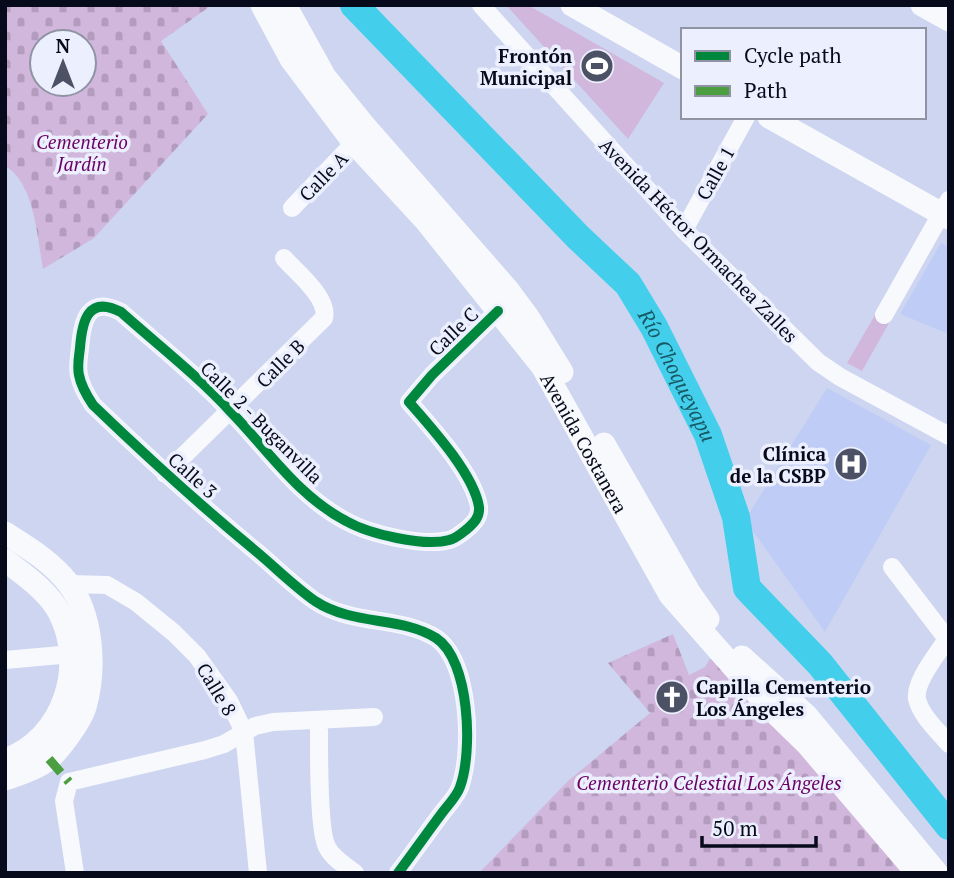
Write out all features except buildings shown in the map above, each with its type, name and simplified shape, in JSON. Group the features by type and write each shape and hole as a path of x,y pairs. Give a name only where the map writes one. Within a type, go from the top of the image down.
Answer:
{"main road":[{"name":"Avenida Costanera","path":"262,5 291,59 354,144 426,221 542,366 670,595 766,704 807,744 917,873"},
{"name":"Avenida Costanera","path":"285,5 325,77 508,290 528,317 561,369 689,592 711,623 732,648 807,716 937,873"},
{"path":"572,5 681,67"},
{"path":"922,5 949,20"},
{"path":"773,119 946,210"},
{"path":"5,533 55,569 69,584 82,611 90,645 91,677 85,709 70,734 48,760 5,779"},
{"path":"5,560 44,591 58,611 67,631 72,654 68,691 56,719 43,736 18,755 5,760"}],"street":[{"name":"Avenida Héctor Ormachea Zalles","path":"481,5 684,230 818,362 840,377 949,436"},
{"name":"Calle 1","path":"684,230 745,119"},
{"name":"Calle A","path":"292,208 354,144"},
{"path":"884,315 946,210"},
{"name":"Calle B","path":"165,474 321,321 325,314 325,305 284,258"},
{"name":"Calle 2 - Buganvilla","path":"87,313 104,307 112,307 121,312 231,411 270,457 312,499 347,522 379,534 410,540 450,540 465,530"},
{"name":"Calle C","path":"465,530 475,522 479,510 475,493 446,444 409,402 432,375 498,311"},
{"name":"Calle 3","path":"87,313 82,325 78,366 83,390 93,405 165,474 314,600 335,612 416,629 435,637 446,646 457,666 462,686 468,748 460,789 398,873"},
{"path":"892,567 948,637 921,680 917,697 923,712 949,744"},
{"name":"Calle 8","path":"69,584 107,585 117,589 174,633 205,666 229,701 244,732 258,873"},
{"path":"5,660 72,654"},
{"path":"69,782 205,750 224,744 255,726 273,722 374,717"},
{"path":"318,721 325,846 335,858 355,873"},
{"path":"48,760 69,782"},
{"path":"69,782 64,802 75,873"}],"shaded area":[{"path":"941,243 949,247 949,334 900,314"},
{"path":"827,388 931,445 825,632 745,520"}],"green space":[{"name":"Cementerio Jardín","path":"5,5 212,5 161,41 208,114 94,238 43,269 29,198 15,174 5,166"},
{"name":"Frontón Municipal","path":"506,5 528,5 664,83 628,139"},
{"path":"875,315 889,323 862,371 847,363"},
{"name":"Cementerio Celestial Los Ángeles","path":"673,634 689,675 705,667 710,659 719,662 908,873 479,873 568,781 650,713 608,663"}],"waterway":[{"name":"Río Choqueyapu","path":"354,5 578,237 628,284 654,327 708,435 736,517 747,588 820,664 949,826"}],"marked path":[{"path":"49,759 69,782"}],"cycle path":[{"path":"398,873 457,794 464,771 467,752 466,708 456,666 447,649 436,638 422,631 345,614 315,601 195,499 93,405 78,372 83,329 85,320 94,309 101,307 121,312 205,386 298,486 329,511 356,526 382,535 438,542 454,538 467,529 477,517 479,507 469,480 460,466 409,402 432,375 498,311"}],"place":[{"name":"Frontón Municipal","path":"597,66"},
{"name":"Clínica de la CSBP","path":"851,464"},
{"name":"Capilla Cementerio Los Ángeles","path":"672,697"}]}
